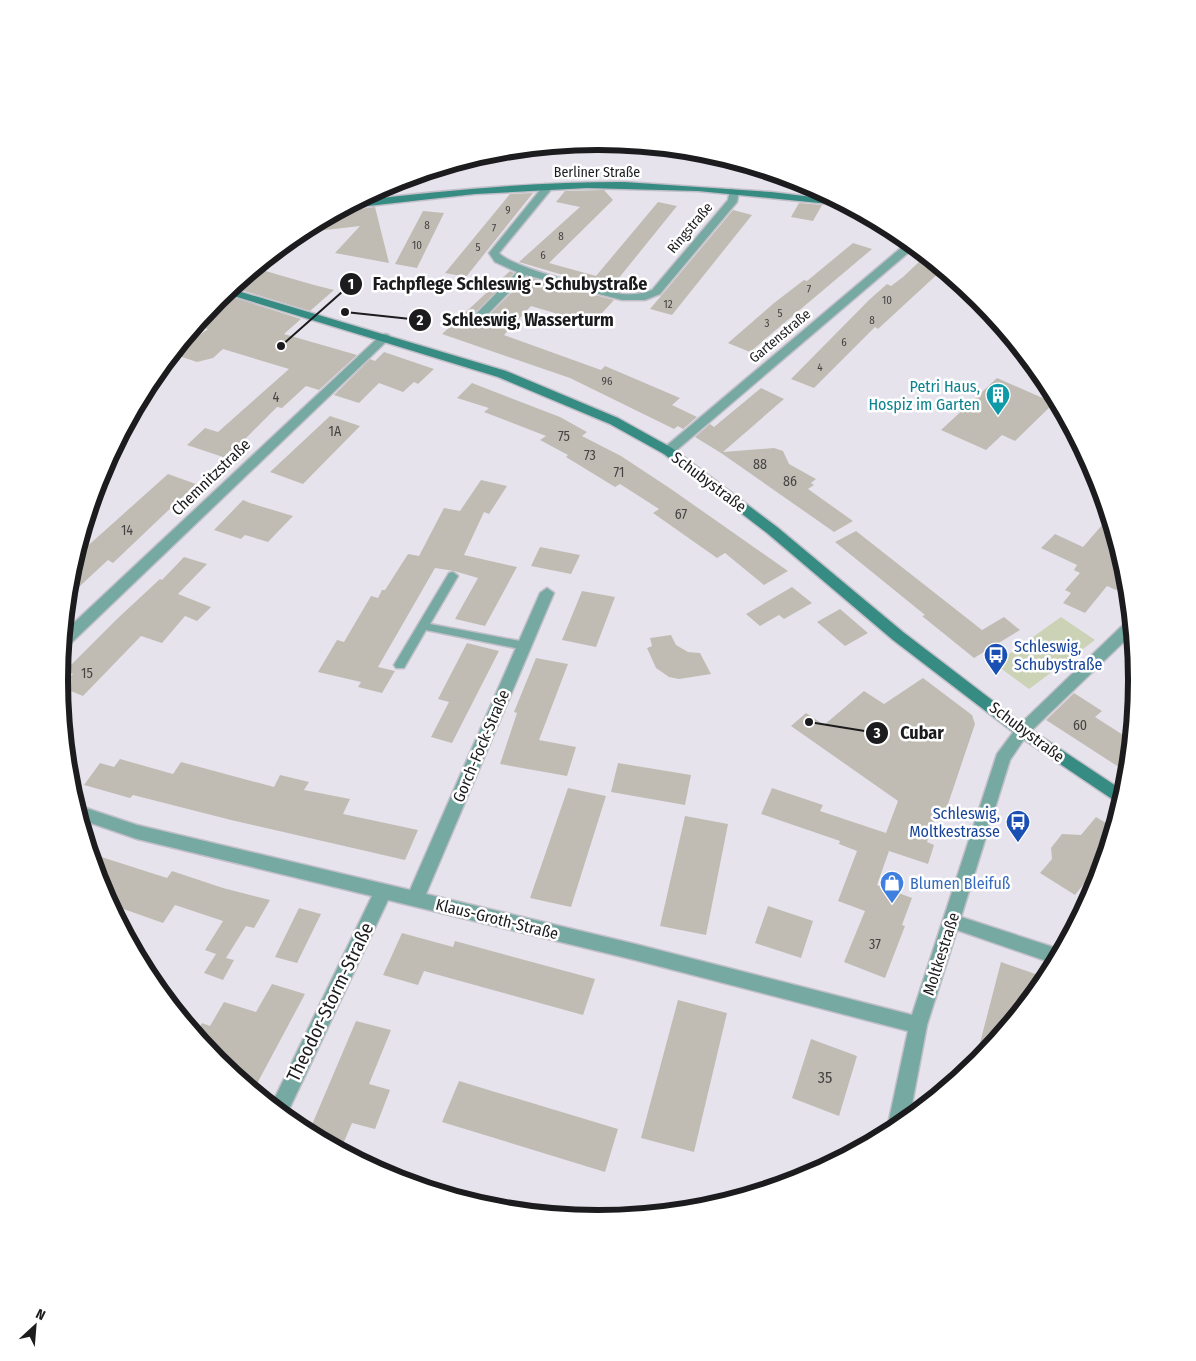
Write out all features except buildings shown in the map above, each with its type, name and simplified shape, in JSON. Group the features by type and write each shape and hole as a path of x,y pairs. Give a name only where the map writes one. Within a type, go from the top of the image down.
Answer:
{"street":[{"name":"Berliner Straße","path":"366,203 549,186 664,187 734,191 826,202"},
{"name":"Ringstraße","path":"549,186 494,253 499,260 524,271 622,297 641,298 656,292 733,200 734,191"},
{"name":"Gartenstraße","path":"668,451 906,249"},
{"path":"476,320 524,271"},
{"name":"Schubystraße","path":"236,293 385,337 502,374 614,421 668,451 772,530 898,636 1022,731 1116,794"},
{"name":"Chemnitzstraße","path":"70,636 385,337"},
{"name":"Gorch-Fock-Straße","path":"415,899 547,593"},
{"name":"Moltkestraße","path":"899,1117 918,1025 1003,758 1022,731 1126,631"},
{"name":"Klaus-Groth-Straße","path":"85,815 137,832 625,950 918,1025"},
{"name":"Theodor-Storm-Straße","path":"281,1106 383,892"},
{"path":"952,921 1052,955"}],"lane":[{"path":"400,665 453,576"},
{"path":"424,626 524,646"}],"green space":[{"path":"1061,617 1095,640 1029,689 995,664"}],"place":[{"name":"Schleswig, Wasserturm","path":"345,312"},
{"name":"Fachpflege Schleswig - Schubystraße","path":"281,346"},
{"name":"Petri Haus, Hospiz im Garten","path":"998,416"},
{"name":"Schleswig, Schubystraße","path":"996,676"},
{"name":"Cubar","path":"809,722"},
{"name":"Schleswig, Moltkestrasse","path":"1018,843"},
{"name":"Blumen Bleifuß","path":"892,904"}]}
